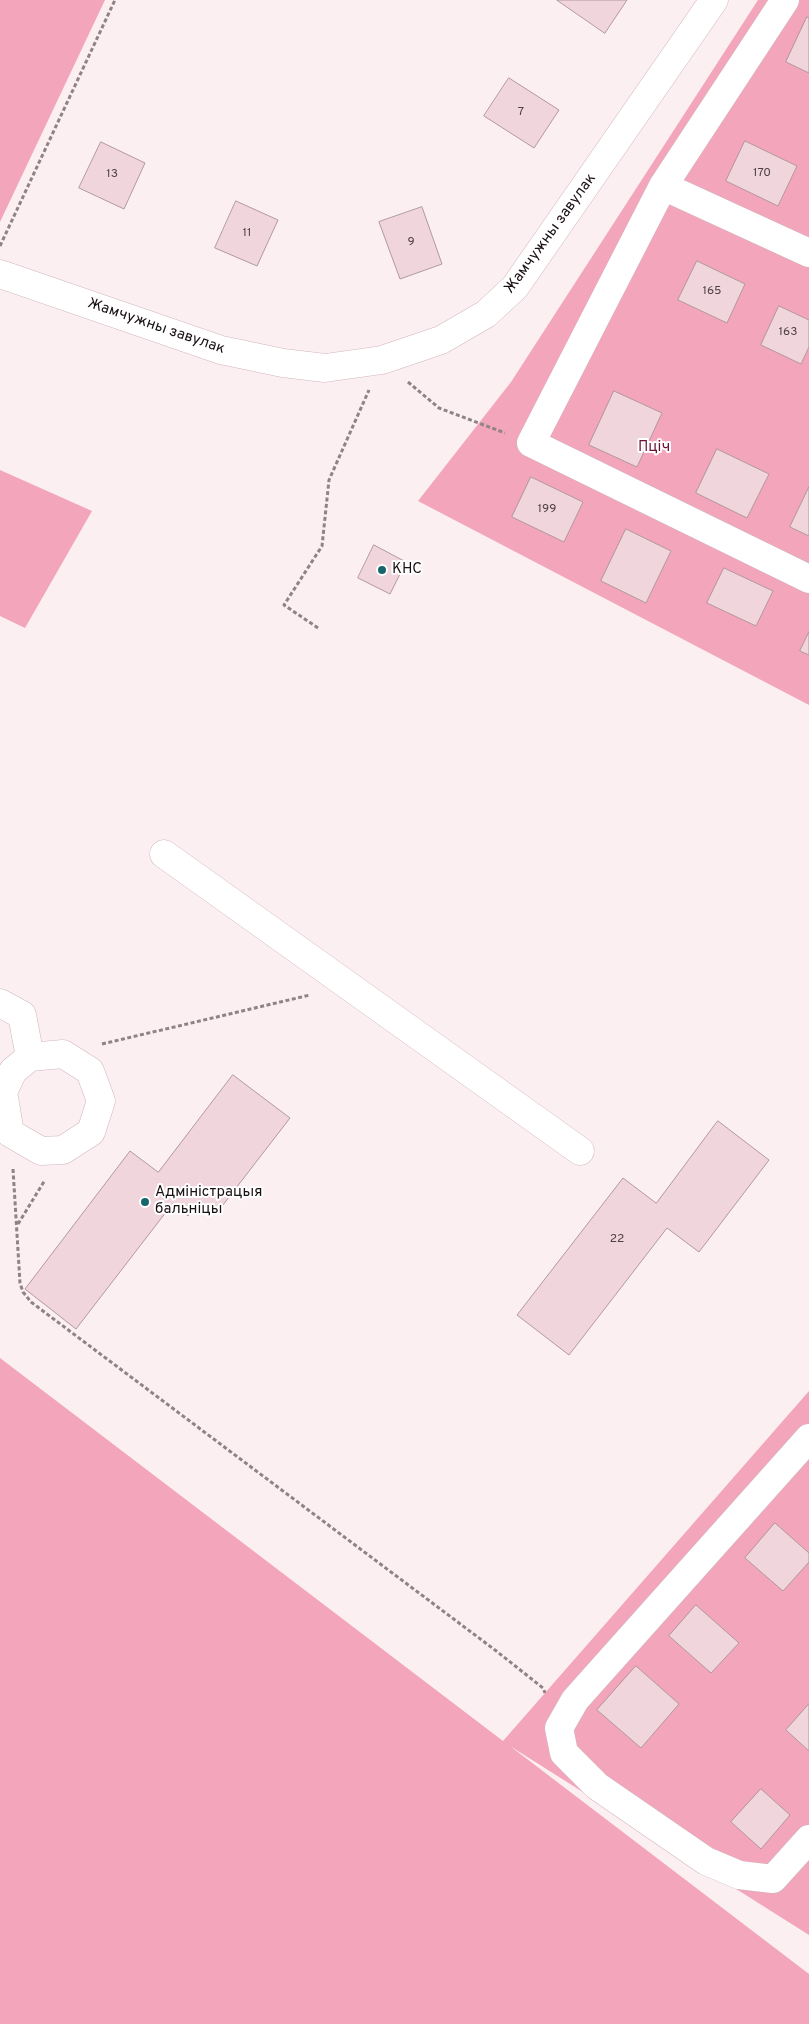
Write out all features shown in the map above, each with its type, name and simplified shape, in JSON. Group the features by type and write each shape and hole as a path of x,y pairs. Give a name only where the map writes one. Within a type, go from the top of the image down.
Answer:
{"street":[{"name":"Жамчужны завулак","path":"0,274 221,350 283,363 324,368 382,360 441,340 486,314 515,287 714,0"},
{"path":"785,0 663,186 531,443 809,579"},
{"path":"663,186 809,253"},
{"path":"164,854 580,1151"},
{"path":"0,1003 22,1015 30,1057"},
{"path":"63,1054 90,1071 101,1101 91,1132 63,1150 41,1151 10,1133 1,1093 12,1071 30,1057 63,1054"},
{"path":"809,1438 575,1700 559,1728 564,1753 598,1786 706,1861 740,1875 772,1878 809,1839"}],"path":[{"path":"0,246 115,0"},
{"path":"318,628 284,605 322,546 329,480 382,360 439,408 531,443"},
{"path":"63,1054 348,986"},
{"path":"10,1133 18,1225 20,1283 22,1292 31,1302 543,1688 553,1706 559,1728"},
{"path":"18,1225 63,1150"}],"green space":[{"path":"0,0 105,0 0,222"},
{"name":"Пціч","path":"758,0 809,0 809,705 418,501 511,382"},
{"path":"0,470 92,511 25,628 0,616"},
{"path":"0,1358 503,1741 809,1391 809,1935 510,1746 809,1974 809,2024 0,2024"}],"building":[{"path":"557,0 627,0 605,33"},
{"path":"807,17 809,18 809,73 786,62"},
{"path":"509,78 559,110 534,148 484,116"},
{"path":"745,141 797,166 778,206 726,181"},
{"path":"101,142 145,163 124,209 79,188"},
{"path":"236,201 278,220 257,266 215,248"},
{"path":"422,207 442,264 400,279 379,222"},
{"path":"697,261 745,284 727,323 678,300"},
{"path":"779,306 809,320 809,347 801,364 761,345"},
{"path":"614,391 662,413 637,467 589,445"},
{"path":"717,449 769,474 747,518 696,493"},
{"path":"531,477 583,502 564,542 512,517"},
{"path":"809,487 809,536 790,527"},
{"path":"626,529 671,551 646,603 601,581"},
{"name":"КНС","path":"374,545 406,562 390,594 358,578"},
{"path":"724,568 773,591 756,626 707,603"},
{"path":"809,632 809,655 800,651"},
{"name":"Адміністрацыя бальніцы","path":"233,1075 290,1118 216,1214 199,1201 188,1216 173,1203 76,1329 25,1289 130,1151 158,1172"},
{"path":"718,1121 769,1160 699,1252 667,1228 569,1355 517,1315 623,1178 656,1203"},
{"path":"775,1523 809,1553 809,1562 783,1591 745,1558"},
{"path":"696,1605 739,1643 711,1673 669,1636"},
{"path":"636,1666 679,1704 641,1748 597,1710"},
{"path":"809,1704 809,1751 786,1730"},
{"path":"761,1789 790,1815 761,1849 731,1822"}],"place":[{"name":"КНС","path":"382,570"},
{"name":"Адміністрацыя бальніцы","path":"145,1202"}]}
